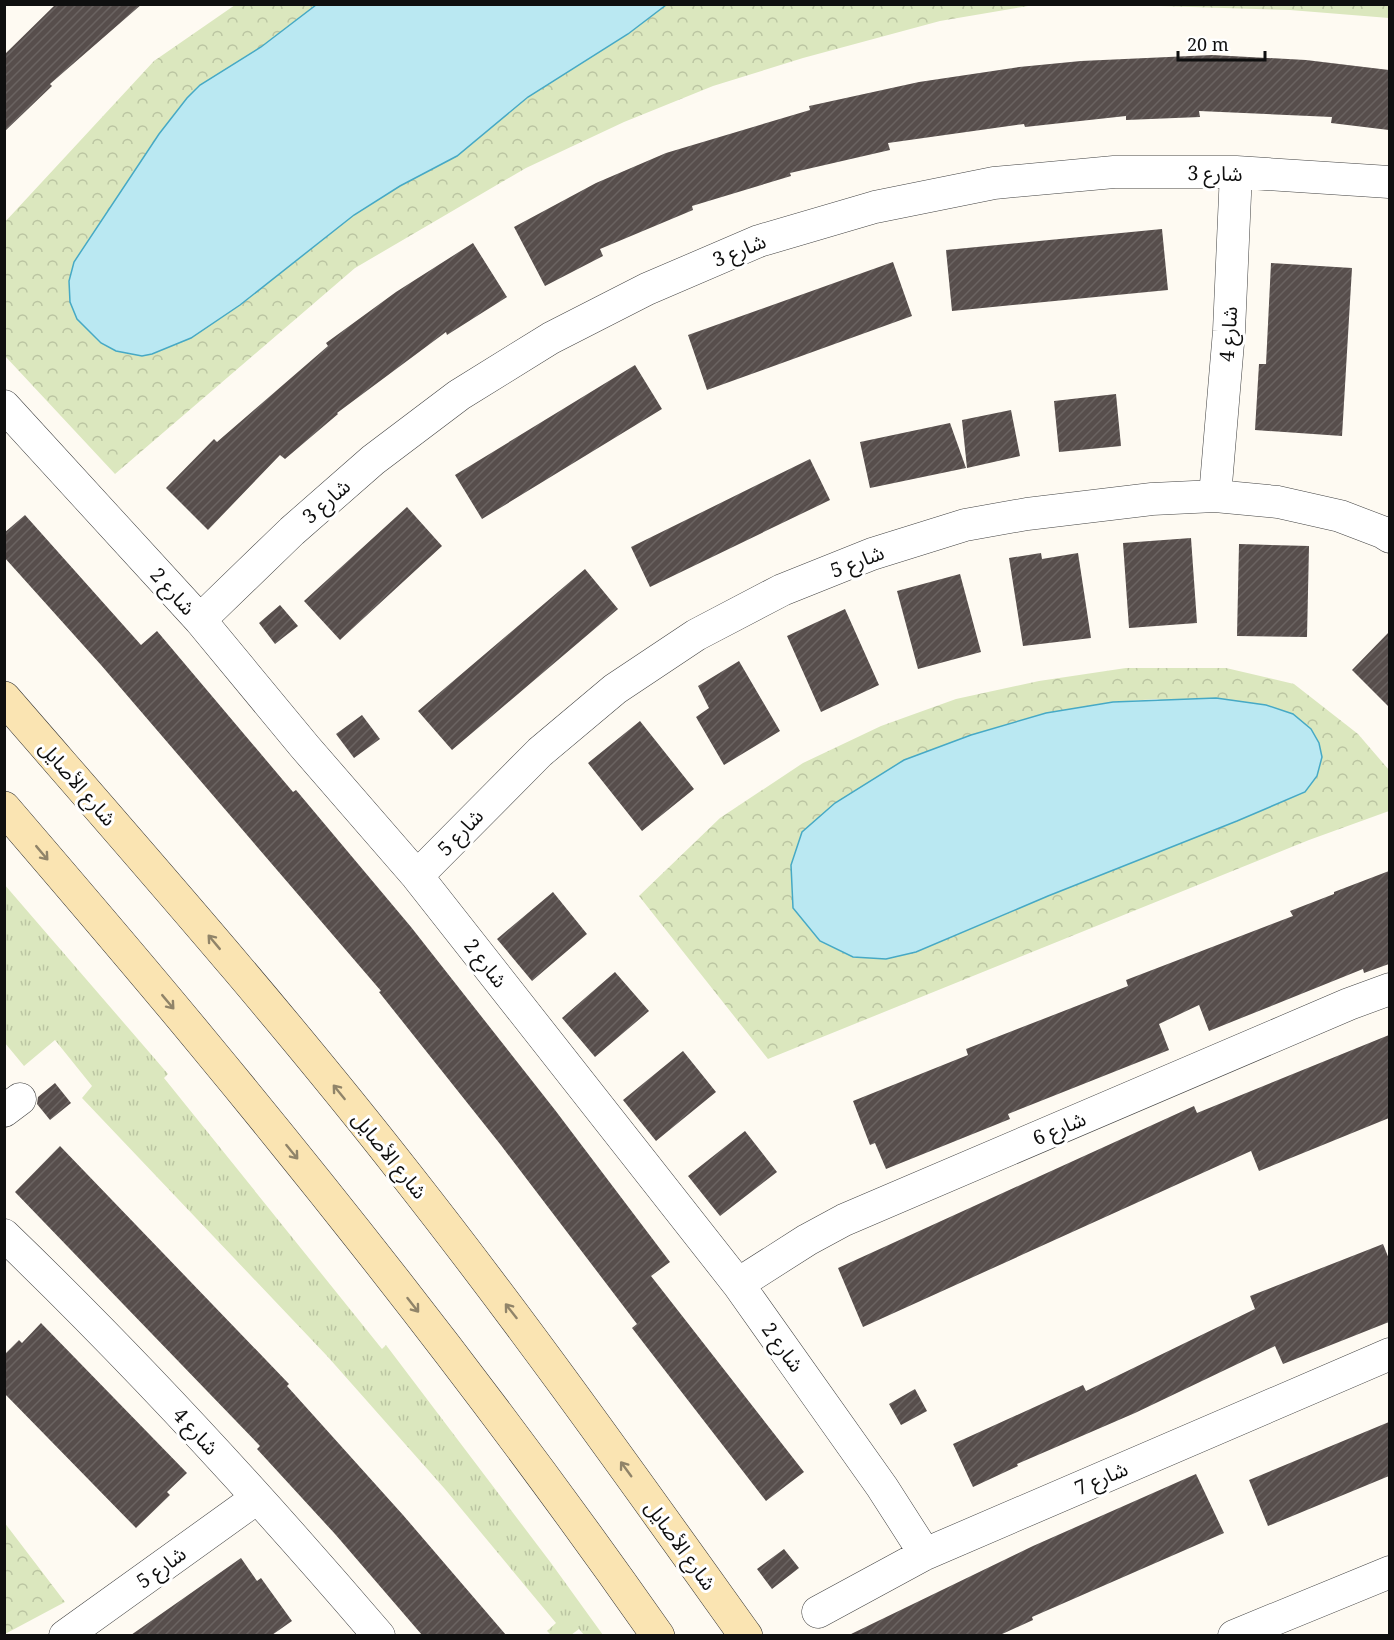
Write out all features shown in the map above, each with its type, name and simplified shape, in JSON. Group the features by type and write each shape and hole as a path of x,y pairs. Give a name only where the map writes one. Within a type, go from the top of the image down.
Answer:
{"main road":[{"name":"شارع الأصايل","path":"4,698 266,1004 406,1174 534,1341 746,1635"},
{"path":"4,808 195,1033 312,1177 524,1451 658,1635"}],"street":[{"name":"شارع 3","path":"200,620 292,531 373,460 459,395 551,338 647,288 759,241 875,207 994,183 1114,172 1236,172 1389,182"},
{"name":"شارع 4","path":"1215,496 1229,320 1236,172"},
{"name":"شارع 2","path":"10,424 200,620 305,747 417,876 738,1284 876,1478 925,1554"},
{"name":"شارع 5","path":"417,876 540,752 615,688 696,635 782,590 872,554 965,525 1027,514 1152,499 1215,496 1278,502 1340,516 1382,532 1389,537"},
{"name":"شارع 6","path":"738,1284 807,1240 844,1220 1389,989"},
{"name":"شارع 4","path":"4,1235 129,1360 318,1565 379,1635"},
{"name":"شارع 7","path":"818,1612 925,1554 1389,1354"},
{"name":"شارع 5","path":"65,1635 257,1498"},
{"path":"1234,1635 1389,1572"}],"green space":[{"path":"235,5 1034,5 940,21 803,58 713,86 624,122 526,168 355,268 115,474 5,356 4,223 154,61"},
{"path":"1127,5 1389,5 1389,18 1290,10"},
{"path":"1126,668 1226,668 1294,684 1358,734 1389,770 1389,811 1309,840 768,1059 639,896 720,818 803,763 881,726 956,699 1039,681","holes":["1157,699 1319,743 1322,757 1317,776 1305,792 1048,896 971,735 1046,713 1113,702"]},
{"path":"4,884 168,1074 164,1078 382,1349 386,1345 603,1635 584,1635 579,1629 571,1635 551,1635 547,1631 556,1623 444,1488 328,1357 82,1098 92,1086 55,1040 24,1066 5,1043"},
{"path":"4,1522 65,1602 5,1634 4,1634"}],"water":[{"path":"316,5 666,5 628,34 528,97 457,156 400,186 354,215 240,305 191,338 142,356 116,351 101,343 77,319 70,302 69,281 74,262 159,134 187,98 200,85 261,47"},
{"path":"1216,698 1266,705 1293,714 1311,729 1319,743 1322,757 1317,776 1305,792 916,952 886,959 853,957 820,941 793,908 791,865 802,832 835,803 904,760 971,735 1046,713 1113,702"}],"building":[{"path":"56,4 142,4 50,84 52,86 4,132 4,55"},
{"path":"1212,55 1306,60 1389,70 1389,130 1331,123 1332,117 1199,111 1200,117 1126,120 1126,116 1025,127 1024,124 888,143 890,150 790,173 791,176 692,206 693,210 600,249 603,256 545,286 514,227 596,183 666,153 810,110 809,106 919,82 1019,67 1081,61"},
{"path":"1162,229 1168,290 952,311 946,250"},
{"path":"473,243 507,297 447,335 446,332 337,413 285,459 280,455 208,530 166,488 214,439 217,442 328,346 326,343 396,292"},
{"path":"893,262 912,316 707,390 688,335"},
{"path":"1271,263 1352,268 1342,436 1255,430 1259,364 1266,364"},
{"path":"635,365 662,409 482,519 455,475"},
{"path":"1116,394 1121,446 1059,452 1054,401"},
{"path":"1011,410 1020,456 967,468 962,420"},
{"path":"950,423 966,468 870,488 860,442"},
{"path":"810,459 830,500 650,587 631,547"},
{"path":"407,507 442,546 340,640 304,601"},
{"path":"25,515 141,645 157,631 293,792 296,790 411,927 555,1110 670,1262 651,1276 804,1472 766,1501 632,1328 637,1324 500,1144 379,992 381,991 101,665 4,557 4,533"},
{"path":"1191,538 1197,623 1129,628 1123,543"},
{"path":"1239,544 1309,546 1307,637 1237,636"},
{"path":"1041,553 1042,559 1078,553 1091,638 1023,646 1009,558"},
{"path":"585,569 618,609 452,750 418,711"},
{"path":"960,574 981,652 918,669 897,591"},
{"path":"280,605 298,626 275,644 259,623"},
{"path":"845,609 879,685 821,712 787,636"},
{"path":"1389,632 1389,707 1352,670"},
{"path":"739,661 780,731 724,765 696,717 709,708 698,686"},
{"path":"362,715 380,739 354,758 336,734"},
{"path":"640,721 694,789 642,831 588,763"},
{"path":"1389,871 1389,964 1364,973 1363,969 1209,1031 1199,1005 1159,1024 1169,1050 1008,1114 1010,1119 886,1169 875,1143 870,1145 853,1101 968,1055 966,1049 1128,986 1126,980 1293,916 1290,911"},
{"path":"553,892 587,934 532,981 497,939"},
{"path":"615,972 649,1011 595,1057 562,1018"},
{"path":"1389,1035 1389,1118 1259,1171 1251,1151 863,1327 838,1268 1194,1106 1197,1113"},
{"path":"683,1051 716,1092 656,1141 623,1100"},
{"path":"55,1083 71,1103 50,1120 37,1104 38,1097"},
{"path":"745,1131 777,1172 720,1216 688,1176"},
{"path":"60,1146 289,1384 287,1386 403,1515 506,1635 422,1635 335,1534 257,1449 260,1446 15,1192"},
{"path":"1383,1244 1389,1259 1389,1322 1283,1364 1275,1346 1135,1413 1017,1464 1018,1466 973,1487 953,1444 1083,1385 1086,1391 1255,1309 1250,1296"},
{"path":"41,1323 187,1473 167,1492 170,1495 136,1528 4,1393 4,1355 19,1340 22,1343"},
{"path":"915,1389 927,1411 901,1425 889,1404"},
{"path":"1389,1422 1389,1476 1268,1526 1249,1480"},
{"path":"1196,1474 1224,1533 1032,1617 1033,1620 1000,1635 849,1635 1033,1546"},
{"path":"784,1549 799,1568 772,1589 757,1569"},
{"path":"241,1558 257,1581 261,1578 292,1621 272,1635 131,1635"}]}
